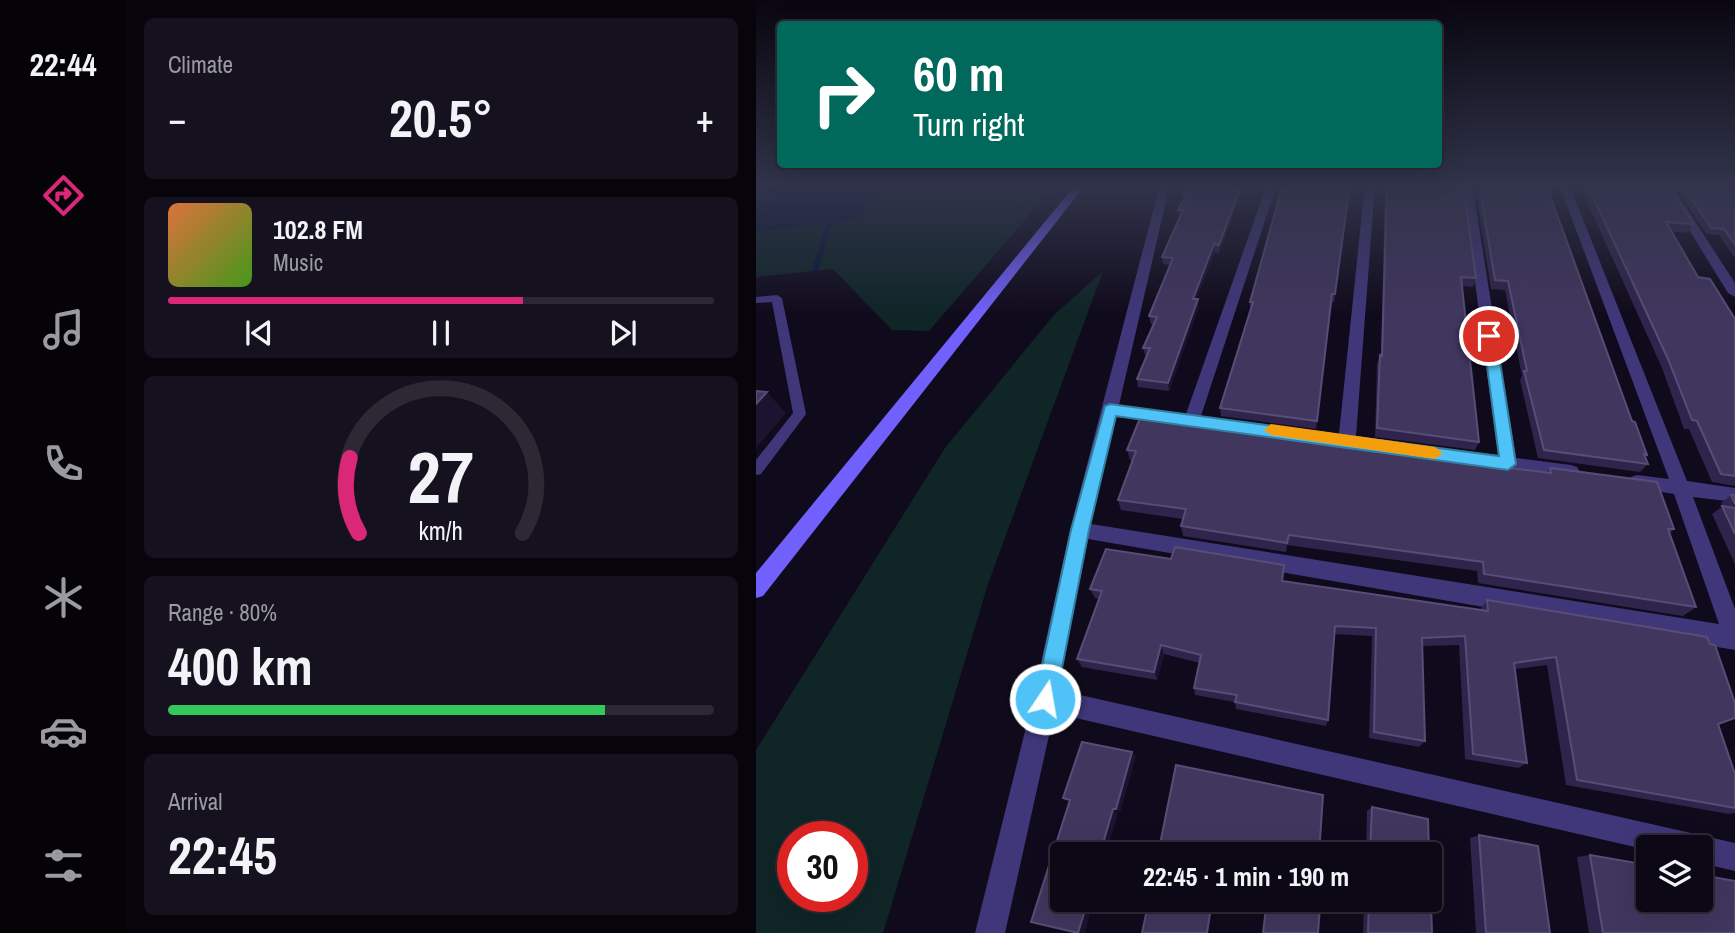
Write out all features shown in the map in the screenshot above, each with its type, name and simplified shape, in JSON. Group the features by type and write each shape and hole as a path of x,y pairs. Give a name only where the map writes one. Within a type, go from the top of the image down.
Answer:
{"street":[{"path":"756,589 1047,228"},
{"path":"990,933 1045,699 1080,530 1154,228"},
{"path":"1192,419 1257,228"},
{"path":"1347,440 1366,228"},
{"path":"1473,228 1508,464"},
{"path":"1080,530 1735,638 1681,488 1581,228"},
{"path":"1693,228 1735,293"},
{"path":"1110,410 1414,450"},
{"path":"1441,454 1588,475"},
{"path":"1614,478 1735,495"},
{"path":"1045,699 1640,835"},
{"path":"1713,851 1735,856"}],"lane":[{"path":"756,300 777,298 800,414 756,470"}],"green space":[{"path":"756,228 1018,228 929,331 892,330 833,269 756,277"},
{"path":"1103,271 988,584 883,933 756,933 756,750 945,448 1054,315"}],"water":[{"path":"756,228 791,228 756,232"}],"building":[{"path":"1175,228 1226,228 1219,245 1214,244 1193,299 1198,299 1168,383 1137,379 1150,348 1143,348 1157,317 1149,316 1173,258 1162,257"},
{"path":"1271,228 1344,228 1335,294 1332,294 1317,421 1220,408 1253,302 1250,302"},
{"path":"1386,228 1469,228 1476,278 1461,277 1479,442 1377,428 1380,355 1382,356"},
{"path":"1486,228 1562,228 1632,421 1635,422 1648,464 1544,450 1524,371 1527,371 1508,281 1495,280"},
{"path":"1607,228 1669,228 1698,277 1710,279 1735,319 1735,476 1721,474 1697,421 1692,420 1668,359"},
{"path":"1711,228 1735,228 1735,245 1724,229"},
{"path":"756,391 767,392 756,404"},
{"path":"1140,418 1214,427 1215,423 1316,436 1315,444 1377,452 1378,445 1482,459 1483,465 1551,473 1550,468 1657,482 1674,529 1668,529 1696,607 1484,574 1483,562 1289,535 1287,543 1181,526 1186,509 1118,500 1136,451 1127,450"},
{"path":"1722,506 1735,508 1735,534"},
{"path":"1175,547 1284,565 1282,581 1488,611 1487,600 1707,637 1710,644 1715,645 1735,703 1735,718 1718,724 1735,774 1735,808 1577,780 1556,657 1514,663 1527,763 1473,754 1465,636 1422,638 1425,741 1374,732 1376,628 1335,626 1328,720 1235,702 1237,695 1194,688 1201,655 1161,645 1154,672 1077,659 1102,591 1090,589 1106,549 1171,559"},
{"path":"1082,742 1132,752 1103,842 1057,842 1070,800 1063,798"},
{"path":"1176,765 1323,795 1320,842 1160,842"},
{"path":"1372,807 1428,819 1429,842 1371,842"},
{"path":"1479,835 1538,846 1550,933 1486,933"},
{"path":"1590,855 1636,863 1636,912 1713,912 1713,877 1735,881 1735,933 1603,933"},
{"path":"1050,863 1050,912 1084,912 1078,933 1031,922"},
{"path":"1146,912 1210,912 1207,933 1142,933"},
{"path":"1266,912 1320,912 1318,933 1263,933"},
{"path":"1369,912 1431,912 1432,933 1368,933"}],"waterway":[{"path":"815,271 828,228"}],"slow traffic":[{"path":"1271,430 1435,453"}],"route":[{"path":"1045,699 1080,530 1110,410 1192,419 1508,464 1489,336"}]}
